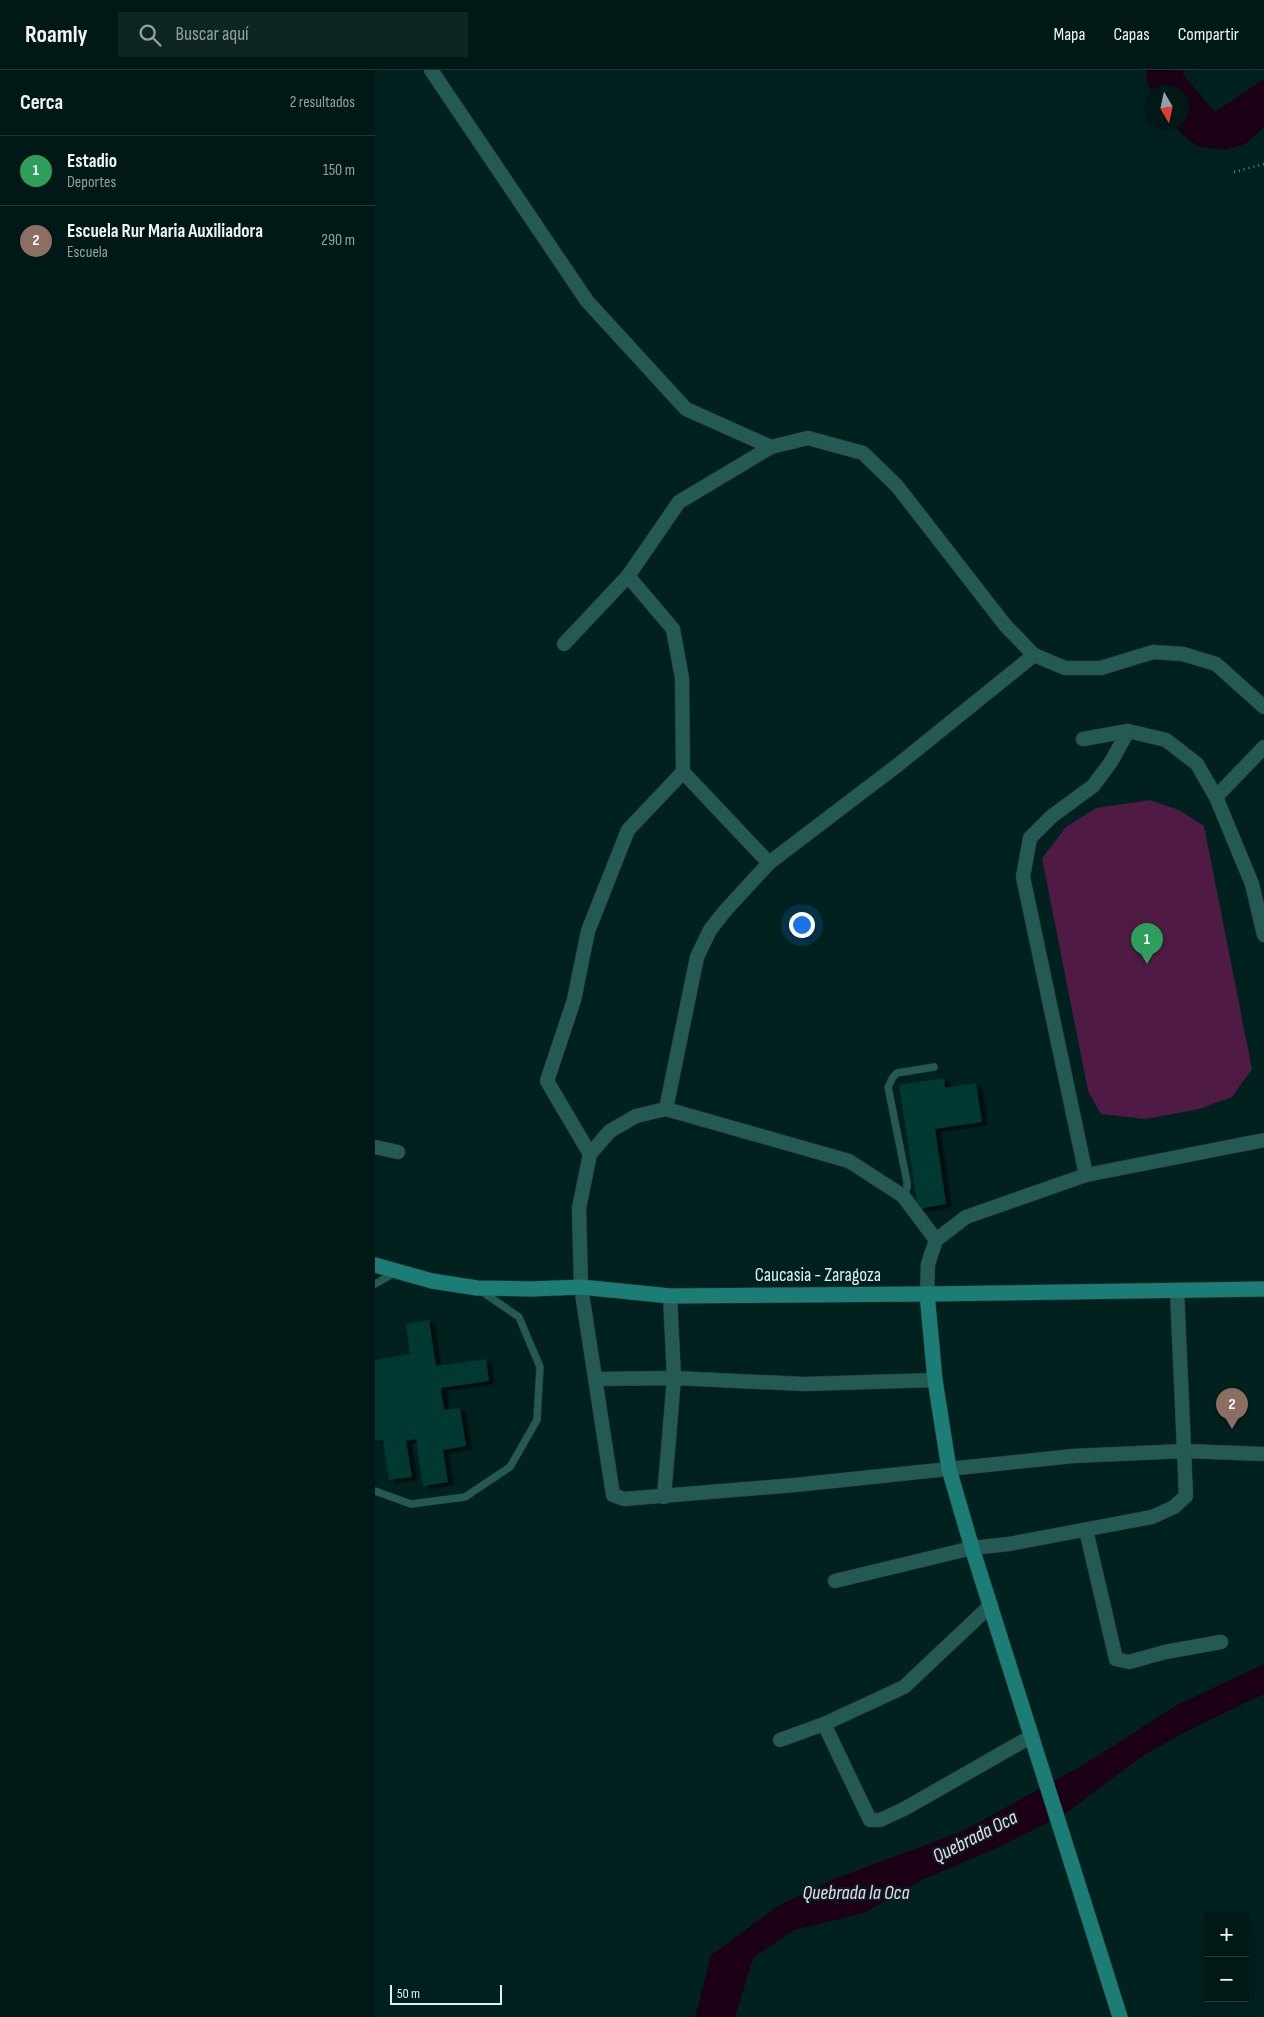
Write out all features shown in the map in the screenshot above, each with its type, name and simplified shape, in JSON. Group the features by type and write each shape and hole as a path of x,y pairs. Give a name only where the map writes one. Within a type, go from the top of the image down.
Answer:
{"main road":[{"name":"Caucasia - Zaragoza","path":"375,1265 432,1281 477,1288 532,1289 581,1287 670,1296 1264,1289"},
{"path":"927,1294 935,1380 949,1469 972,1548 1120,2017"}],"street":[{"path":"431,70 594,308 686,408 771,447"},
{"path":"564,644 628,576 679,502 771,447 808,438 863,453 897,486 1005,625 1034,655 1065,668 1101,668 1153,652 1183,654 1216,664 1264,707"},
{"path":"628,576 673,629 682,678 683,772 769,863"},
{"path":"666,1109 697,956 710,930 719,918 769,863 899,764 1034,655"},
{"path":"1086,1175 1023,876 1030,838 1051,816 1093,786 1111,762 1128,731"},
{"path":"1083,739 1128,731 1166,740 1197,764 1216,797 1252,884 1264,935"},
{"path":"1216,797 1264,747"},
{"path":"590,1154 547,1081 574,1000 588,931 628,830 683,772"},
{"path":"936,1240 903,1196 849,1161 666,1109 636,1116 610,1132 590,1154 579,1208 581,1287 613,1495 624,1499 664,1497 1073,1456 1185,1451 1264,1454"},
{"path":"927,1294 928,1264 936,1240 966,1217 1086,1175 1264,1140"},
{"path":"375,1147 398,1152"},
{"path":"835,1581 972,1548 1009,1544 1152,1517 1174,1507 1186,1496 1177,1290"},
{"path":"664,1497 674,1378 670,1296"},
{"path":"595,1378 674,1378 804,1384 935,1380"},
{"path":"1086,1530 1116,1659 1129,1662 1165,1652 1221,1642"},
{"path":"780,1740 824,1724 904,1687 991,1605"},
{"path":"824,1724 870,1820 880,1820 904,1809 1032,1736"}],"lane":[{"path":"903,1196 907,1188 907,1182 888,1087 897,1073 934,1067"},
{"path":"375,1284 396,1272"},
{"path":"375,1491 411,1504 465,1497 510,1467 537,1420 540,1366 519,1317 477,1288"}],"path":[{"path":"1234,172 1264,164"}],"shaded area":[{"path":"1150,800 1179,810 1204,826 1252,1069 1232,1097 1199,1109 1146,1119 1101,1114 1088,1091 1042,858 1066,827 1096,808"}],"water":[{"path":"1146,70 1183,70 1183,75 1215,112 1264,79 1264,127 1245,144 1224,150 1199,147 1179,130 1189,130 1189,85 1148,84"},
{"name":"Quebrada la Oca","path":"1264,1664 1264,1694 1189,1730 1144,1755 1066,1813 1001,1846 922,1880 864,1913 794,1930 753,1958 735,2017 695,2017 711,1955 781,1904 837,1878 963,1831 1083,1765 1177,1705"}],"building":[{"path":"944,1078 945,1088 976,1083 982,1122 935,1129 946,1204 918,1209 899,1085"},
{"path":"429,1320 436,1366 486,1359 489,1381 441,1388 444,1410 460,1408 466,1446 443,1450 448,1482 423,1486 416,1439 406,1441 412,1477 389,1480 383,1440 375,1441 375,1360 410,1354 406,1324"}],"place":[{"name":"Estadio","path":"1147,964"},
{"name":"Escuela Rur Maria Auxiliadora","path":"1232,1429"}],"water label":[{"name":"Quebrada Oca","path":"975,1837"}]}
